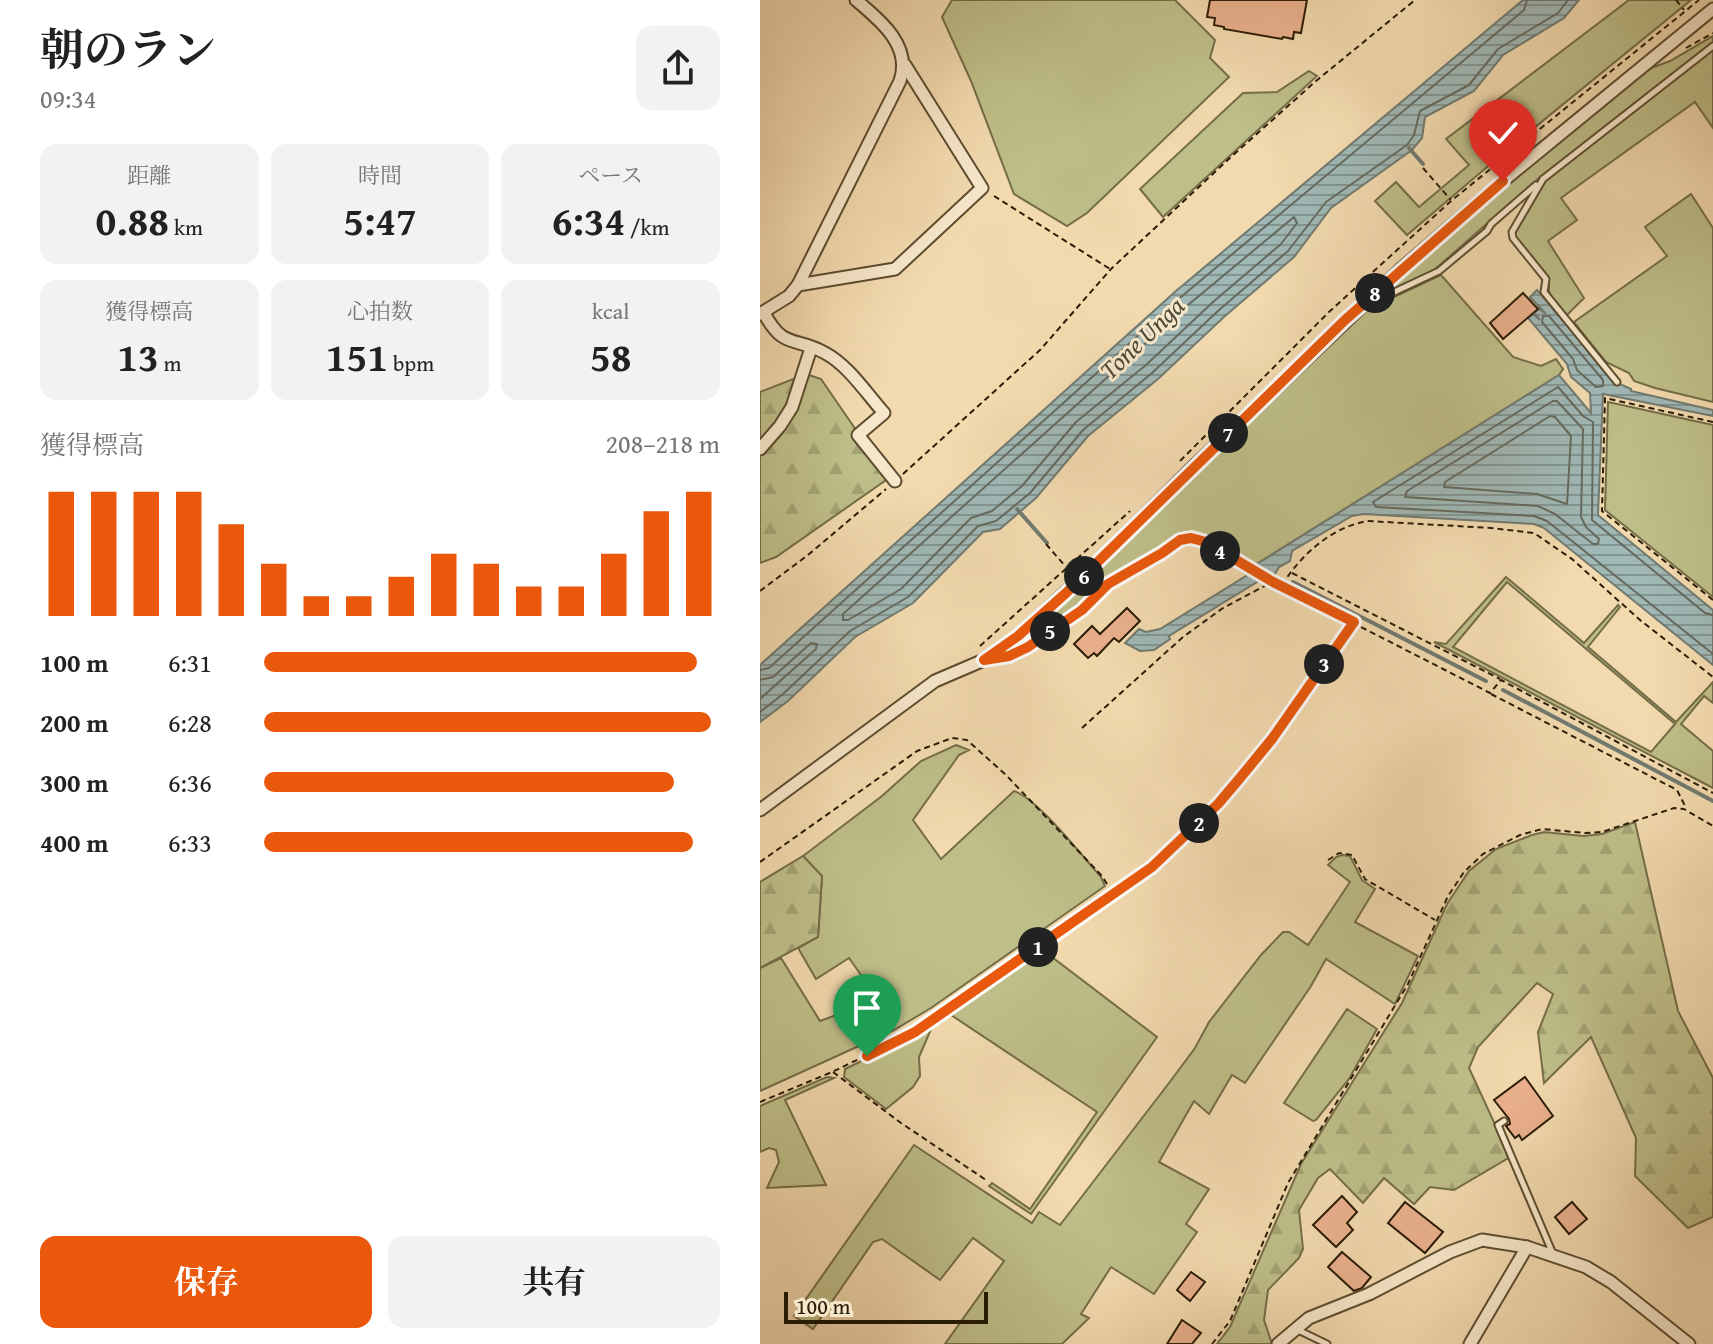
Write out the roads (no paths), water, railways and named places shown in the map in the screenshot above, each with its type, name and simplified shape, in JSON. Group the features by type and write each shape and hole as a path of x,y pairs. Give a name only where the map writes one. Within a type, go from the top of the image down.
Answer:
{"street":[{"path":"798,285 895,269 982,188 905,65 890,33 856,0"},
{"path":"760,810 935,681 984,660 1018,636 1075,585 1363,304 1503,181 1713,9"},
{"path":"895,481 858,435 884,413 840,364 825,353 784,339 762,313 789,296 798,285 900,81 905,65"},
{"path":"760,449 792,407 811,348"},
{"path":"1278,1344 1309,1318 1369,1294 1468,1244 1495,1240 1586,1267 1611,1282 1689,1344"},
{"path":"1470,1344 1527,1247"}],"lane":[{"path":"1363,304 1380,300 1439,271 1543,179 1713,46"},
{"path":"1543,179 1514,225 1513,238 1546,279 1544,292 1556,309 1617,382"},
{"path":"984,660 1009,656 1028,647 1082,610 1108,584"},
{"path":"1504,1121 1498,1125 1553,1255"},
{"path":"1296,1329 1327,1344"}],"water":[{"name":"Tone Unga","path":"1523,0 1579,0 1564,18 1503,55 1474,91 1425,117 1422,138 1412,150 1331,208 1294,257 1158,379 1088,436 1036,498 1000,529 983,532 913,603 855,637 788,701 760,722 760,665 1176,291"},
{"path":"1537,290 1615,382 1631,391 1713,410 1713,416 1603,394 1598,515 1713,610 1713,665 1544,528 1534,524 1364,514 1352,516 1292,551 1290,561 1279,567 1275,574 1266,574 1169,636 1170,639 1154,650 1140,651 1125,643 1139,629 1146,632 1160,629 1249,574 1252,567 1559,375 1591,413 1590,393 1571,377 1567,364 1528,318 1533,314 1540,320 1534,313 1539,309 1546,314 1530,297"}],"waterway":[{"path":"1409,148 1423,164"},
{"path":"1017,509 1047,543"},
{"path":"1293,582 1486,681"},
{"path":"1503,690 1713,801"}]}
